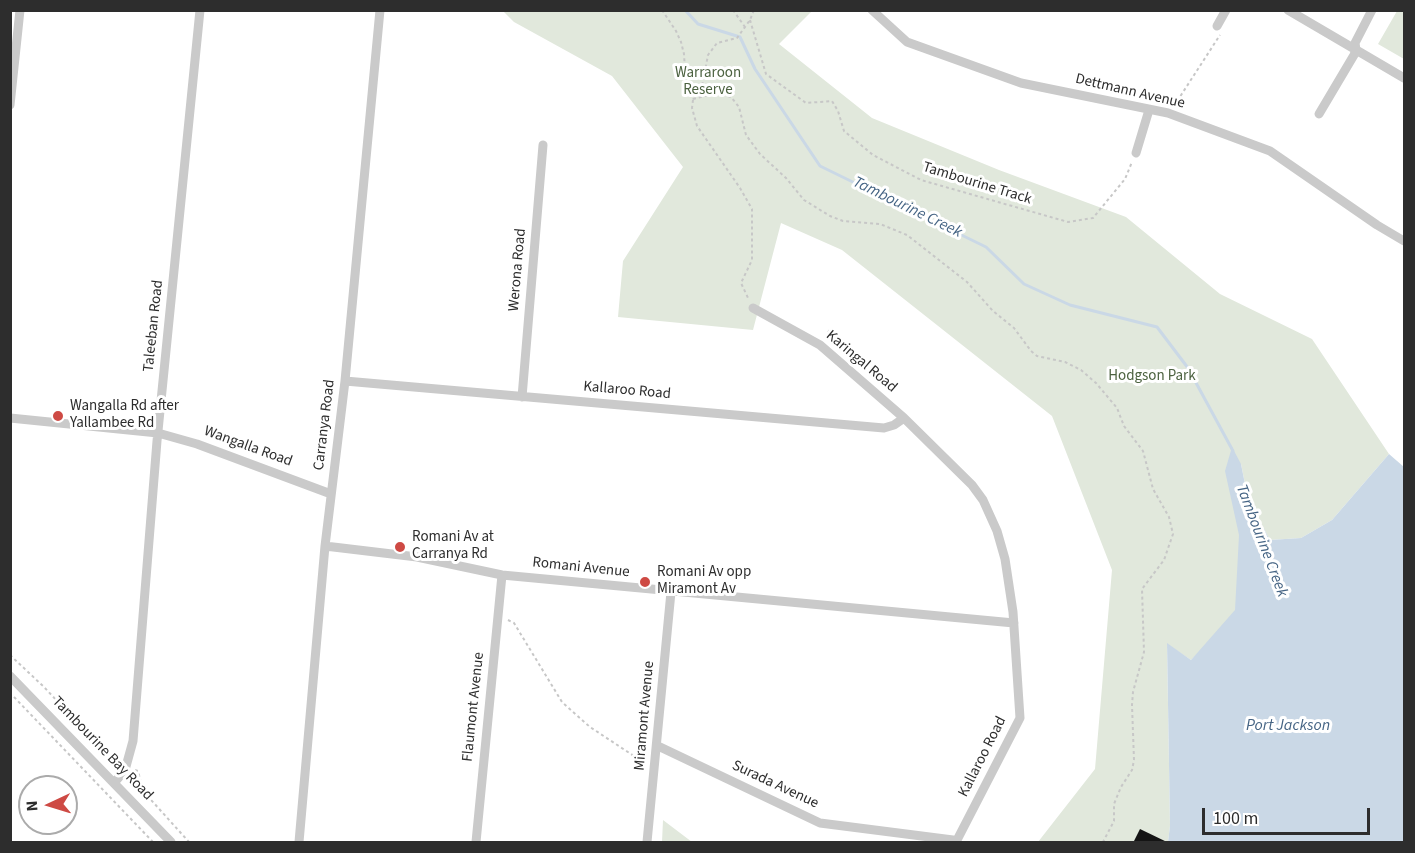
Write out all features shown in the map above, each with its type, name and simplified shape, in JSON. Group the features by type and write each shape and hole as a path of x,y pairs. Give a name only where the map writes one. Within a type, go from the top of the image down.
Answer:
{"street":[{"path":"10,105 20,10"},
{"name":"Taleeban Road","path":"114,783 125,770 133,741 158,433 200,10"},
{"name":"Carranya Road","path":"299,843 325,546 345,381 380,10"},
{"name":"Dettmann Avenue","path":"872,10 907,42 1021,83 1169,114 1270,152 1404,241"},
{"path":"1221,27 1226,10"},
{"path":"1288,10 1404,78"},
{"path":"1319,114 1356,50 1355,43 1372,10"},
{"path":"1136,153 1149,110"},
{"name":"Werona Road","path":"522,397 543,145"},
{"name":"Karingal Road","path":"753,308 820,345 913,427"},
{"name":"Kallaroo Road","path":"345,381 884,428 904,418"},
{"name":"Wangalla Road","path":"10,418 158,433 197,444 331,494"},
{"name":"Kallaroo Road","path":"913,427 972,485 983,500 1002,546 1014,622 1020,718 956,842"},
{"name":"Romani Avenue","path":"325,546 417,556 502,575 1014,622"},
{"name":"Flaumont Avenue","path":"476,843 502,575"},
{"name":"Miramont Avenue","path":"647,843 656,771 671,592"},
{"name":"Tambourine Bay Road","path":"10,676 171,843"},
{"name":"Surada Avenue","path":"658,746 820,823 956,842"}],"path":[{"path":"662,10 681,42 686,87 693,99 692,108 697,126 752,209 752,260 741,283 753,308"},
{"path":"733,10 744,28"},
{"path":"700,96 708,55 717,43 737,38 750,20 753,10"},
{"name":"Tambourine Track","path":"750,20 766,74 807,103 832,100 844,131 873,155 921,180 1068,222 1094,218 1125,179 1136,153"},
{"path":"1169,114 1221,27"},
{"path":"693,99 716,93 731,97 736,101 746,135 760,154 786,178 804,200 843,221 880,224 907,235 967,282 993,311 1014,328 1037,356 1058,360 1081,370 1096,383 1117,408 1124,426 1143,451 1153,489 1169,517 1173,534 1164,560 1142,589 1144,652 1133,692 1134,760 1132,770 1114,804 1114,821 1103,843"},
{"path":"498,616 514,623 562,702 590,727 656,771"},
{"path":"10,655 44,687 100,747 126,766 138,771 143,791 189,843"},
{"name":"Tambourine Bay Road","path":"10,693 153,843"}],"green space":[{"name":"Hodgson Park","path":"503,11 812,11 779,44 872,118 999,170 1126,217 1220,294 1312,339 1389,454 1332,520 1301,538 1270,540 1248,499 1241,464 1241,539 1236,617 1191,660 1167,644 1170,826 1168,842 1038,842 1095,769 1112,570 1052,416 842,250 781,223 753,330 618,317 623,261 683,167 612,76 514,22"},
{"path":"1397,11 1404,11 1404,59 1378,44"},
{"path":"663,820 692,842 662,842"}],"water":[{"name":"Port Jackson","path":"1232,447 1241,464 1248,499 1270,540 1301,538 1332,520 1389,454 1404,467 1404,842 1168,842 1170,826 1167,643 1191,660 1235,610 1239,535 1225,471"}],"building":[{"path":"1140,829 1169,843 1133,843"}],"waterway":[{"name":"Tambourine Creek","path":"685,10 698,24 740,37 755,69 820,166 986,247 1024,284 1070,305 1157,327 1188,368 1233,451"}],"place":[{"name":"Wangalla Rd after Yallambee Rd","path":"58,416"},
{"name":"Romani Av at Carranya Rd","path":"400,547"},
{"name":"Romani Av opp Miramont Av","path":"645,582"}],"park label":[{"name":"Warraroon Reserve","path":"708,82"}]}
